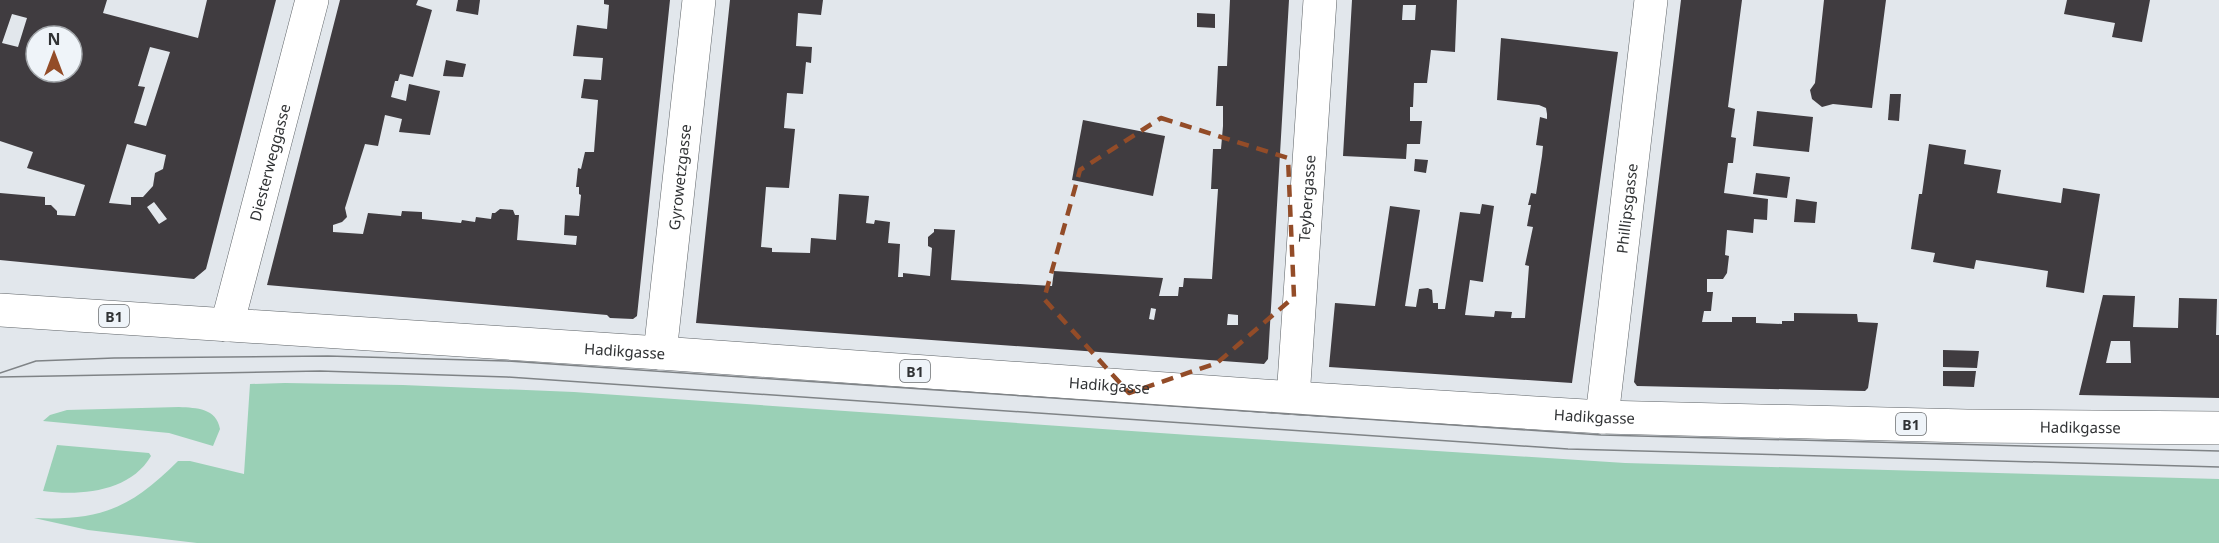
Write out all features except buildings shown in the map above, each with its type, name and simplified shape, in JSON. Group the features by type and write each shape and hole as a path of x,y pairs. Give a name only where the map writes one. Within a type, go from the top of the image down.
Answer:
{"main road":[{"name":"Diesterweggasse","path":"227,325 312,0"},
{"name":"Gyrowetzgasse","path":"660,353 699,0"},
{"name":"Teybergasse","path":"1293,398 1320,0"},
{"name":"Phillipsgasse","path":"1602,417 1651,0"},
{"name":"Hadikgasse","path":"0,310 1602,417 1967,426 2219,428"}],"highlighted area":[{"path":"1161,118 1288,158 1294,297 1217,363 1129,393 1044,299 1080,170"}],"green space":[{"path":"285,383 574,392 1625,463 2219,479 2219,543 197,543 88,530 34,518 78,517 97,514 113,508 145,490 178,461 190,461 244,474 250,384"},
{"path":"179,407 205,410 214,417 220,429 213,446 169,433 43,421 50,415 67,410"},
{"path":"57,445 149,453 151,456 142,468 130,477 103,489 73,493 43,491"}],"tram line":[{"path":"0,373 36,361 114,358 328,356 507,361 1601,435 2219,451"},
{"path":"0,377 320,371 507,377 1568,449 2219,467"}]}
